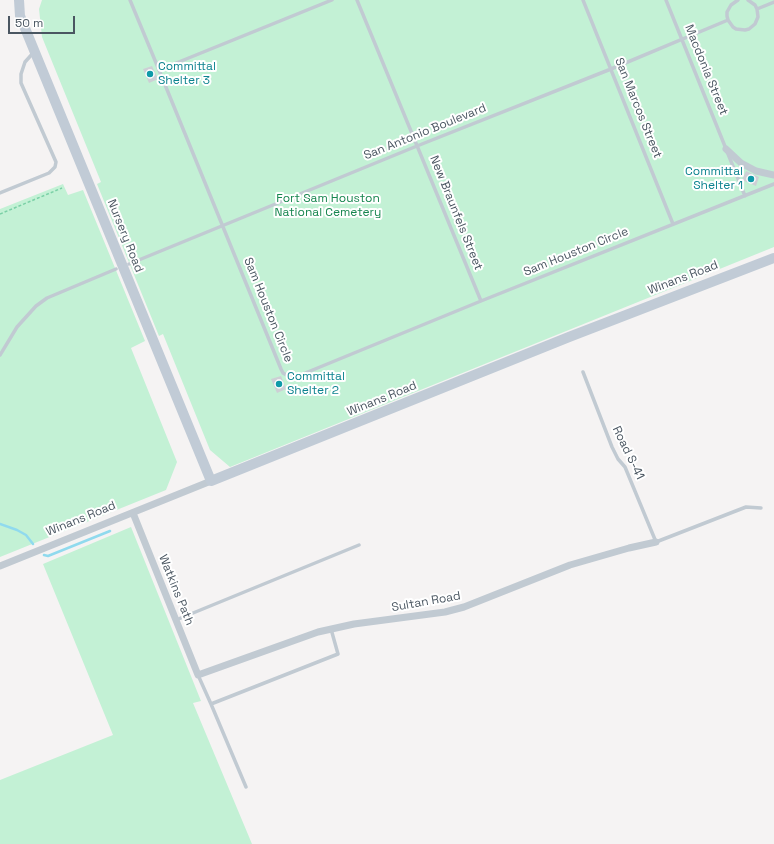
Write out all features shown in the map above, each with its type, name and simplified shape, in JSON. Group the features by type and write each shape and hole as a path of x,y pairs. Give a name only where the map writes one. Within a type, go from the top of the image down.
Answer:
{"street":[{"name":"Nursery Road","path":"19,0 20,16 211,481"},
{"name":"Macdonia Street","path":"726,149 736,160 741,163 756,171 774,175"},
{"name":"Winans Road","path":"0,566 569,337 774,258"},
{"name":"Watkins Path","path":"133,513 198,675"},
{"name":"Sultan Road","path":"198,675 303,637 331,629 354,624 458,609 570,565 656,542"}],"lane":[{"name":"Sam Houston Circle","path":"130,0 280,369 288,376 298,376 774,184"},
{"path":"159,70 332,0"},
{"name":"New Braunfels Street","path":"357,0 481,301"},
{"name":"San Marcos Street","path":"583,0 673,224"},
{"name":"Macdonia Street","path":"666,0 745,196"},
{"path":"738,0 729,8 727,12 728,20 736,29 744,30 755,24 758,17 758,9 753,2 748,0"},
{"path":"758,9 774,2"},
{"name":"San Antonio Boulevard","path":"129,264 417,146 611,69 728,20"},
{"path":"0,194 49,174 55,167 56,162 21,83 21,74 25,62 34,51"},
{"path":"0,355 17,326 36,306 47,298 116,269"},
{"name":"Road S-41","path":"583,372 612,447 618,459 625,467 656,542"},
{"path":"656,542 746,508 761,508"},
{"path":"176,620 359,545"},
{"path":"211,704 338,654 331,629"},
{"path":"198,675 246,787"}],"path":[{"path":"0,214 62,188"}],"green space":[{"name":"Fort Sam Houston National Cemetery","path":"42,0 774,0 774,247 230,467 210,450 163,334 159,336 97,184 101,182 42,37 39,9"},
{"path":"63,184 68,195 83,190 145,341 131,348 177,462 166,490 0,557 0,209"},
{"path":"131,527 201,701 193,703 252,844 0,844 0,780 113,735 43,564"}],"building":[{"name":"Committal Shelter 3","path":"152,66 158,79 149,83 143,69"},
{"name":"Committal Shelter 1","path":"746,171 759,177 756,186 742,180"},
{"name":"Committal Shelter 2","path":"281,376 286,389 277,393 271,379"}],"waterway":[{"path":"0,524 26,535 33,544"},
{"path":"44,555 48,556 110,531"}],"place":[{"name":"Committal Shelter 3","path":"150,74"},
{"name":"Committal Shelter 1","path":"751,179"},
{"name":"Committal Shelter 2","path":"279,384"}]}
